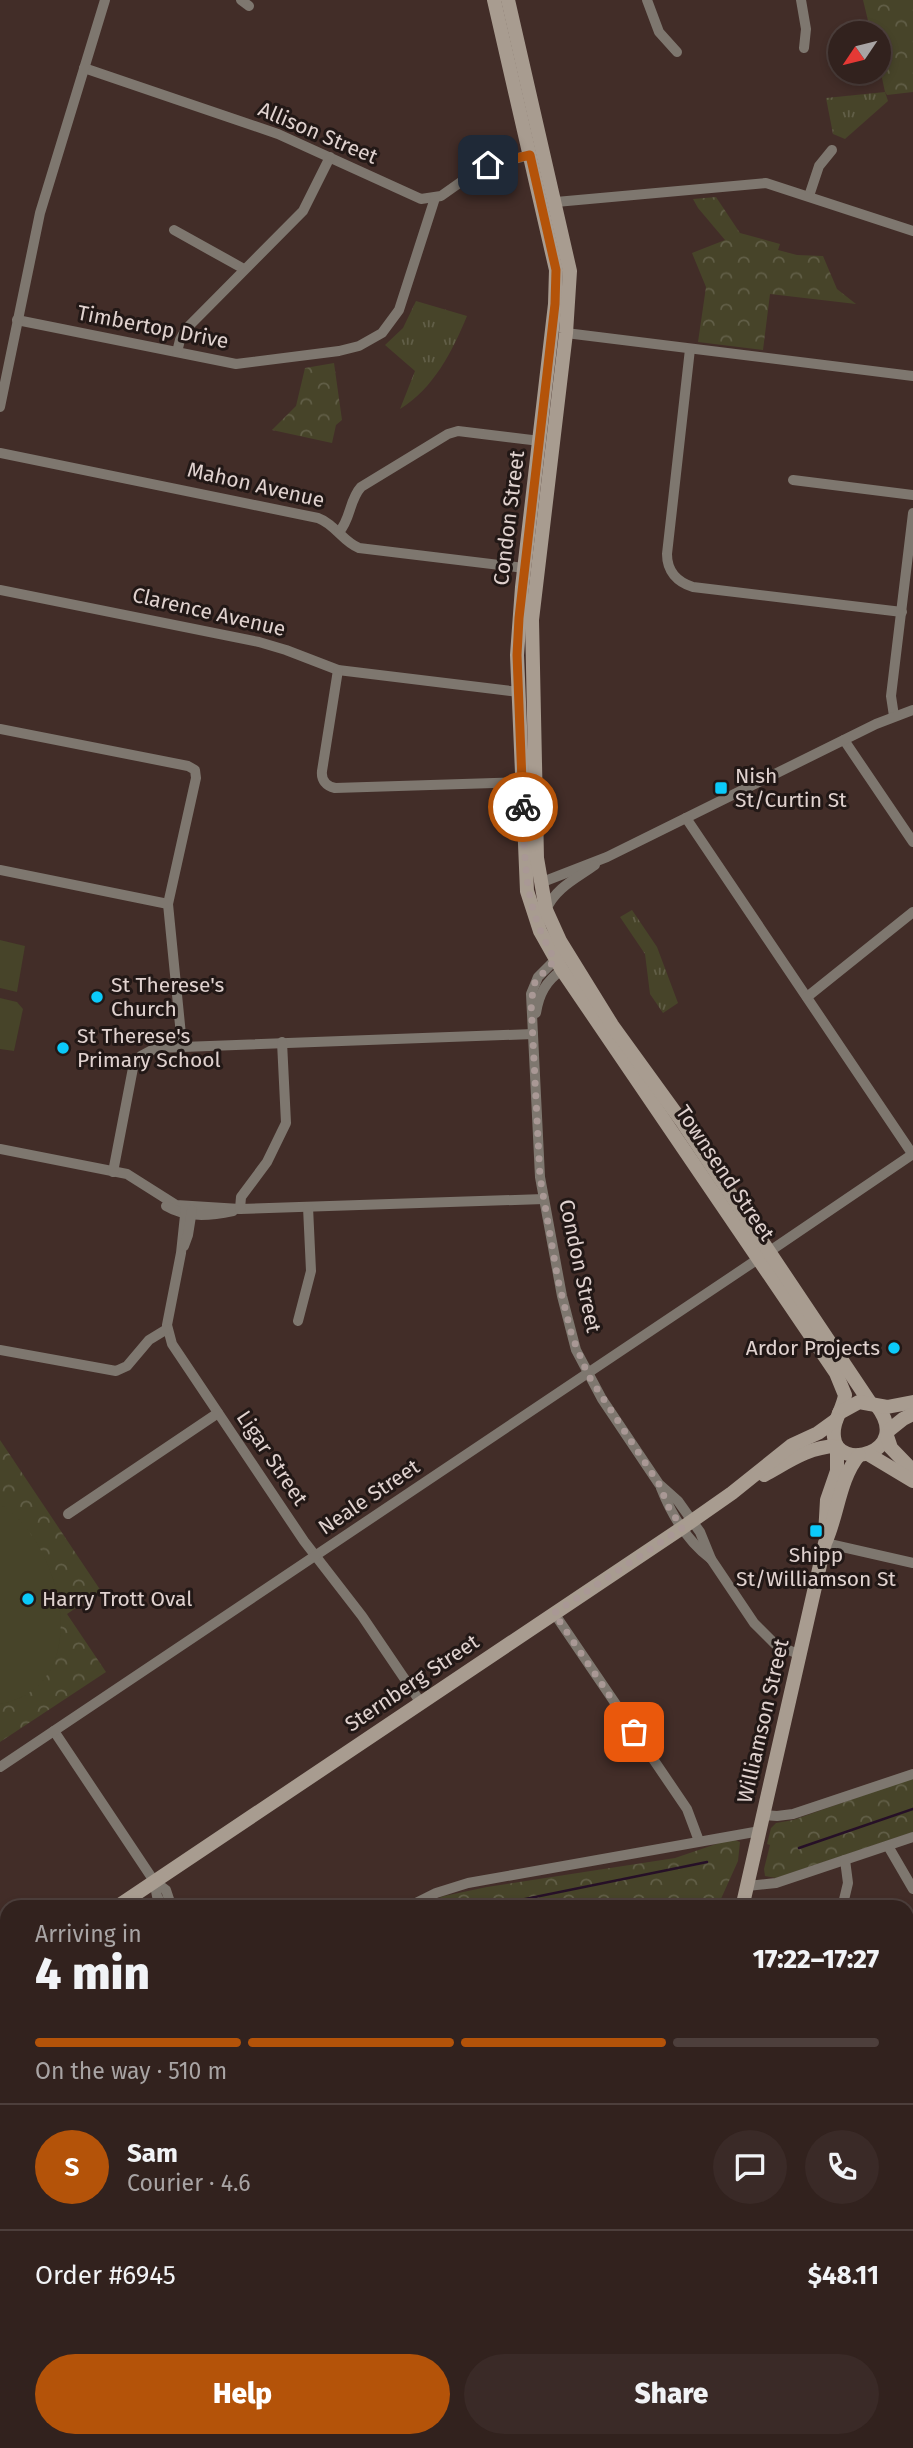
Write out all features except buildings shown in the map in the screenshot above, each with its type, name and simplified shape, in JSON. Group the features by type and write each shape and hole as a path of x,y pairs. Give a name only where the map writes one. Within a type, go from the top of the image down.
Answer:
{"main road":[{"name":"Condon Street","path":"494,0 537,153 556,202 570,271 566,333 531,568"},
{"name":"Condon Street","path":"508,0 556,270 531,568 532,620 522,782 527,891 538,926 562,962"},
{"name":"Condon Street","path":"526,692 540,883 562,962"},
{"path":"540,883 536,891 536,901 562,962"},
{"name":"Townsend Street","path":"562,962 670,1104 764,1255 840,1381 845,1395 837,1417"},
{"name":"Townsend Street","path":"764,1255 874,1405"},
{"path":"913,1402 894,1407 854,1403 837,1417 834,1434 837,1446 847,1452 864,1455 913,1481"},
{"path":"874,1405 885,1417 891,1448 913,1471"},
{"path":"864,1455 880,1448 888,1433 903,1419 913,1415"},
{"name":"Sternberg Street","path":"126,1900 687,1525 792,1445 818,1433 837,1417"},
{"name":"Sternberg Street","path":"732,1493 806,1452 820,1447 837,1446"},
{"name":"Williamson Street","path":"744,1900 825,1543 826,1511 837,1471 837,1446"},
{"name":"Williamson Street","path":"825,1543 833,1526 848,1471 864,1455"}],"street":[{"path":"0,407 42,205 105,0"},
{"path":"647,0 659,32 677,52"},
{"path":"801,0 806,29 804,48"},
{"name":"Allison Street","path":"84,68 271,132 415,196 435,198"},
{"path":"809,197 819,166 832,150"},
{"path":"435,198 446,193 476,169 537,153"},
{"path":"177,352 186,329 303,211 330,158"},
{"path":"556,202 760,183 913,231"},
{"name":"Timbertop Drive","path":"18,320 241,364 339,351 367,343 388,326 399,310 435,198"},
{"path":"174,230 234,261 244,270"},
{"path":"566,333 913,376"},
{"path":"690,349 667,554 668,565 675,577 685,585 693,587 902,612"},
{"path":"339,532 347,522 354,496 360,487 448,434 458,432 540,441"},
{"name":"Mahon Avenue","path":"0,453 318,518 328,522 350,544 359,548 531,568"},
{"path":"793,480 913,495"},
{"path":"894,716 891,696 913,513"},
{"name":"Clarence Avenue","path":"0,590 259,642 338,670 526,692"},
{"path":"338,670 322,771 327,785 335,788 522,782"},
{"path":"540,883 607,857 844,740 913,710"},
{"path":"0,729 199,768 168,904 182,1045"},
{"path":"844,740 913,842"},
{"path":"319,793 327,785"},
{"path":"686,818 913,1154"},
{"path":"546,910 559,890 607,857"},
{"path":"0,870 168,904"},
{"path":"807,997 913,912"},
{"name":"Condon Street","path":"562,962 539,975 533,987 531,1002 539,1159 544,1199 565,1312 576,1350 588,1375 659,1484 668,1506 687,1525 697,1549 711,1559 764,1634 778,1646 800,1655"},
{"path":"113,1172 127,1093 136,1062 145,1052 156,1048 533,1034"},
{"path":"240,1209 241,1197 267,1162 286,1123 282,1042"},
{"path":"0,1149 113,1172 164,1205 221,1213 240,1209 544,1199"},
{"name":"Neale Street","path":"0,1767 588,1375 913,1154"},
{"path":"298,1321 311,1271 308,1207"},
{"path":"0,1350 116,1371 127,1366 149,1340 167,1329 181,1253 188,1235 189,1210"},
{"name":"Ligar Street","path":"167,1329 172,1344 315,1556 362,1616 421,1703"},
{"path":"68,1514 218,1413"},
{"path":"825,1543 913,1563"},
{"path":"554,1613 687,1809 699,1840"},
{"path":"54,1731 154,1881 166,1890 169,1900"},
{"path":"763,1815 793,1814 913,1774"},
{"path":"422,1900 468,1884 760,1831"},
{"path":"747,1886 767,1885 913,1837"},
{"path":"888,1846 913,1889"},
{"path":"844,1900 849,1875 845,1860"},
{"path":"154,1881 159,1900"}],"green space":[{"path":"863,0 913,0 913,92 887,95 885,92 883,84 891,84 891,21 868,21"},
{"path":"885,92 888,101 845,139 833,134 826,98"},
{"path":"716,197 740,233 780,244 778,250 797,255 823,256 837,289 856,304 770,294 763,350 698,342 706,287 692,253 725,240 693,199"},
{"path":"416,301 467,316 441,368 423,391 400,409 415,371 385,345 403,328"},
{"path":"334,363 342,420 336,425 332,443 272,430 296,406 305,368"},
{"path":"632,910 657,947 678,1003 663,1013 650,994 645,954 620,917"},
{"path":"0,940 25,946 17,992 0,988"},
{"path":"0,998 17,1002 23,1009 14,1051 0,1049"},
{"path":"0,1440 101,1591 67,1614 106,1672 0,1742"},
{"name":"Harry Trott Oval","path":"0,1504 22,1523 40,1549 53,1580 60,1612 59,1643 50,1671 30,1692 0,1704"},
{"path":"913,1778 913,1832 776,1878 765,1876 764,1869 770,1845 767,1844 771,1828 776,1823 793,1820"},
{"path":"728,1840 740,1842 738,1861 720,1900 433,1900 487,1887 675,1858"}],"waterway":[{"path":"799,1848 913,1809"},
{"path":"520,1900 707,1862"}],"way so far":[{"path":"523,807 527,891 538,926 555,960 535,982 531,1002 540,1177 565,1312 576,1350 588,1375 659,1484 668,1506 682,1528 554,1613 634,1732"}],"place":[{"name":"Nish St/Curtin St","path":"721,788"},
{"name":"St Therese's Church","path":"97,997"},
{"name":"St Therese's Primary School","path":"63,1048"},
{"name":"Ardor Projects","path":"894,1348"},
{"name":"Shipp St/Williamson St","path":"816,1531"},
{"name":"Harry Trott Oval","path":"28,1599"}],"route":[{"path":"488,165 530,155 556,270 555,304 519,618 517,655 523,807"}]}
